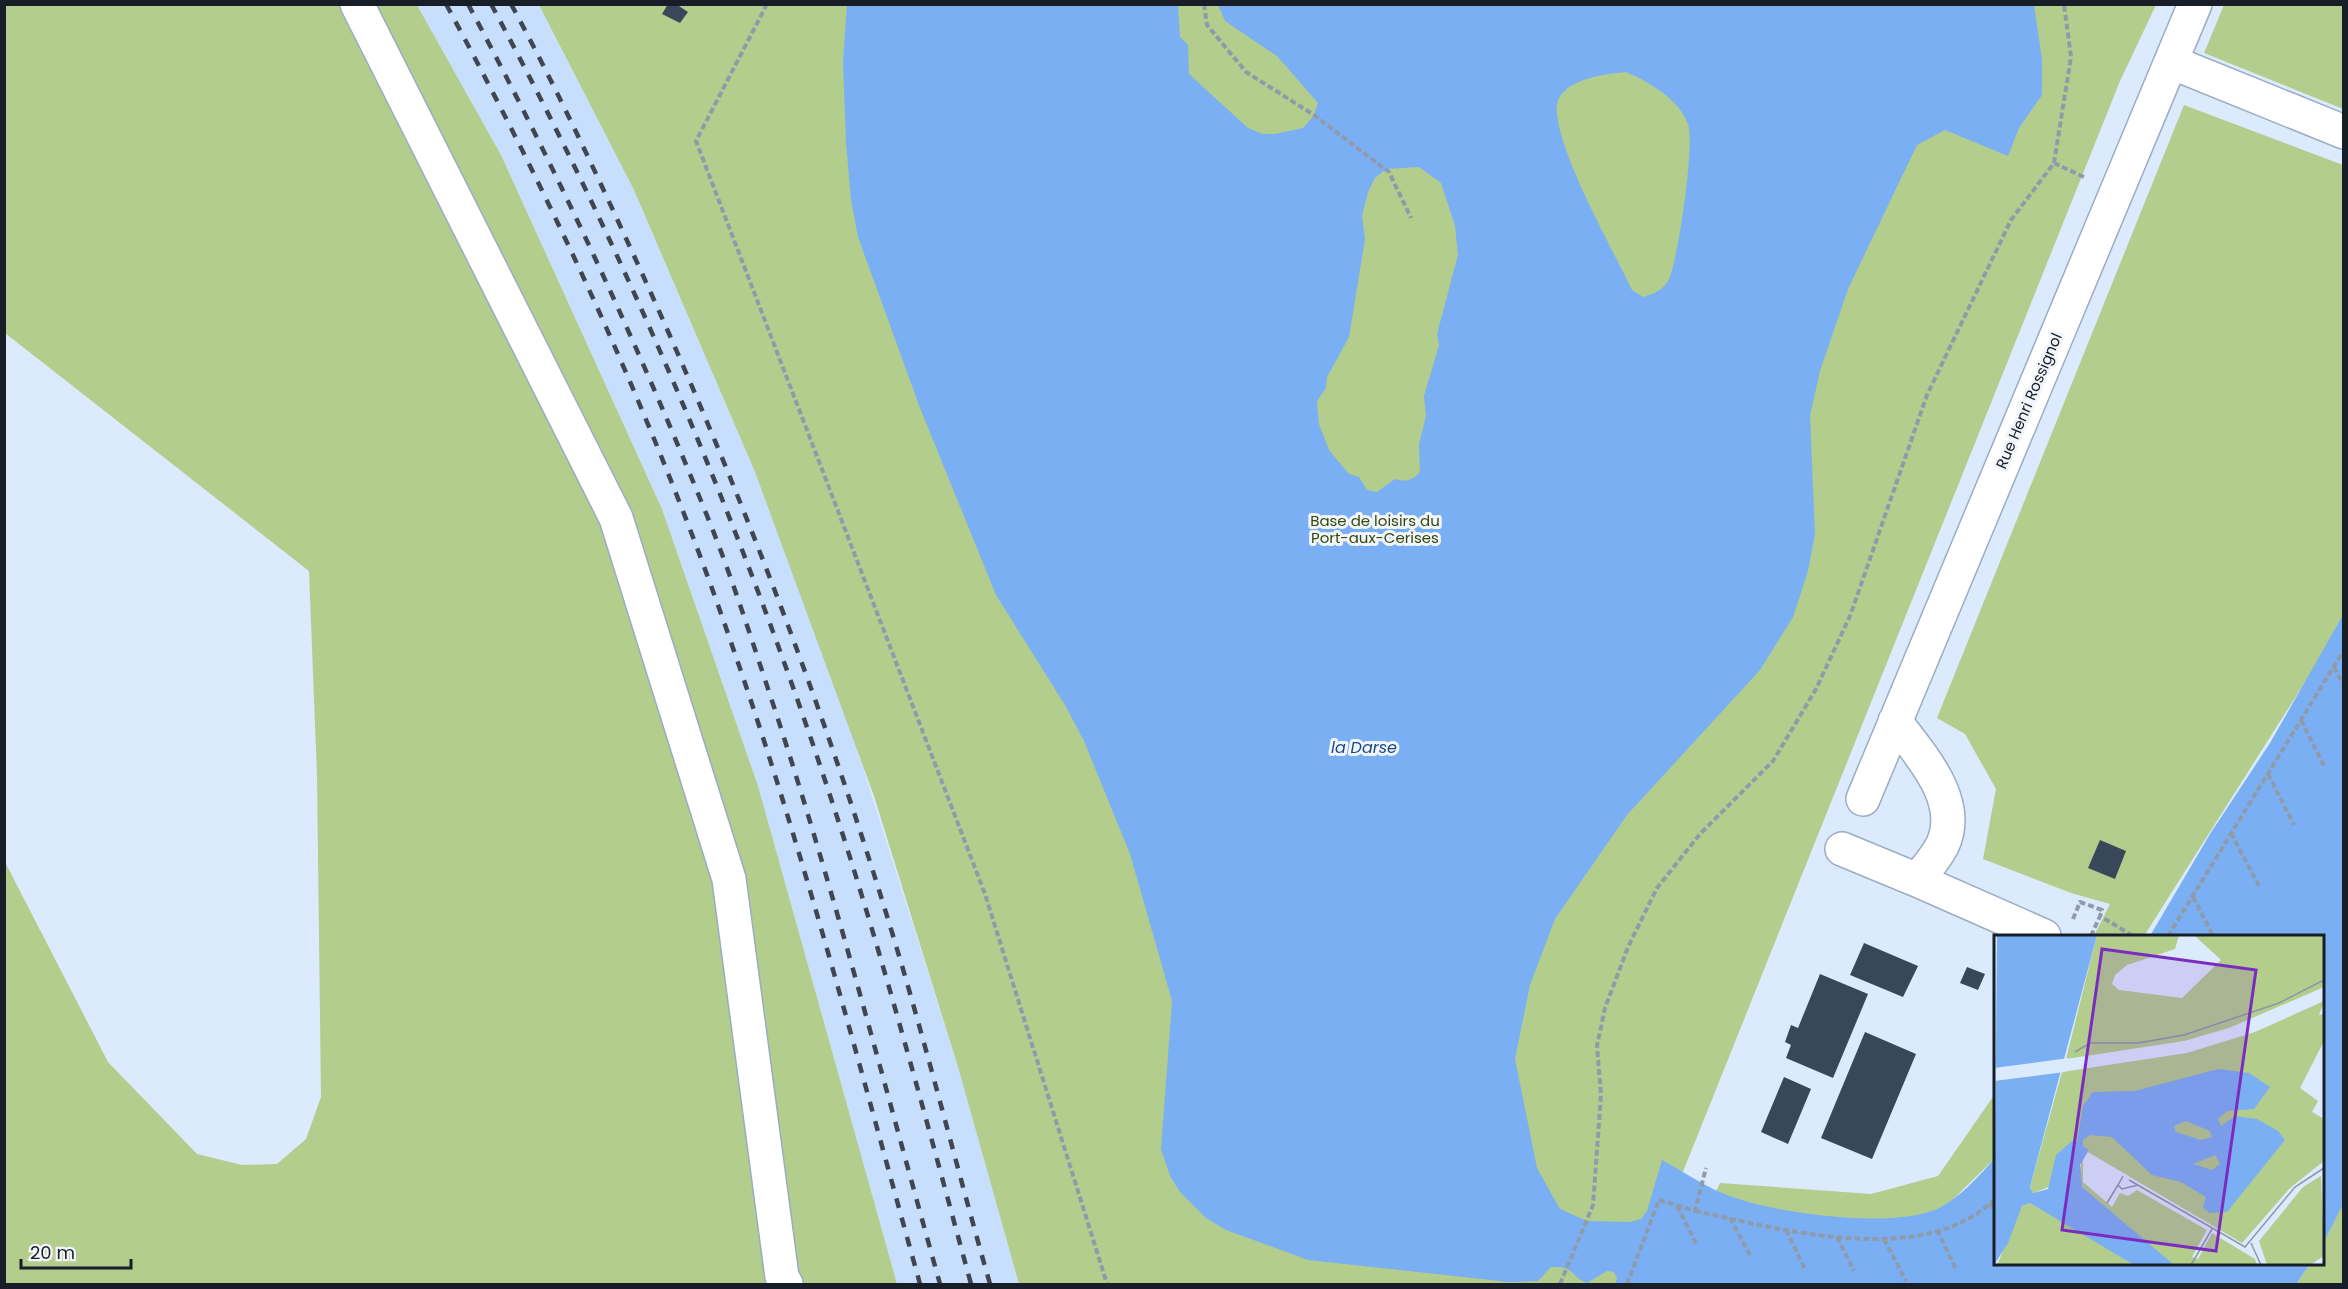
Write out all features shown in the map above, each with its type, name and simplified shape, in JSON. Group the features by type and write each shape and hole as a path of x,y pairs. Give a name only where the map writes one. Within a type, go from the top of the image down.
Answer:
{"street":[{"path":"357,4 616,518 729,879 782,1277 786,1284"},
{"name":"Rue Henri Rossignol","path":"1863,798 2195,4"},
{"path":"2171,62 2343,132"},
{"path":"1895,721 1940,786 1946,810 1947,828 1942,845 1917,880"},
{"path":"1842,849 2042,935"}],"path":[{"path":"767,4 696,141 985,894 1107,1284"},
{"path":"1204,4 1207,25 1246,72 1314,115 1389,172 1411,218"},
{"path":"1560,1284 1593,1205 1601,1095 1597,1046 1605,1008 1628,946 1657,888 1700,834 1773,761 1816,689 1850,616 1927,395 2011,220 2054,164 2071,57 2064,4"},
{"path":"2054,164 2117,191"},
{"path":"2169,935 2343,650"},
{"path":"2334,667 2343,686"},
{"path":"2301,719 2325,768"},
{"path":"2268,774 2294,825"},
{"path":"2231,833 2260,888"},
{"path":"2193,896 2212,935"},
{"path":"2083,904 2102,910 2091,935"},
{"path":"2100,916 2131,935"},
{"path":"1695,1210 1706,1168"},
{"path":"1627,1284 1659,1200 1812,1236 1884,1238 1943,1229 1990,1203 1994,1198"},
{"path":"1990,1203 1994,1212"},
{"path":"1677,1205 1697,1245"},
{"path":"1730,1218 1751,1257"},
{"path":"1785,1230 1804,1269"},
{"path":"1936,1230 1956,1269"},
{"path":"1837,1237 1854,1271"},
{"path":"1884,1238 1906,1281"}],"shaded area":[{"path":"417,5 539,5 634,190 755,472 846,715 958,1067 1019,1284 897,1284 758,786 662,509 501,155"}],"green space":[{"path":"4,5 417,5 501,155 662,509 758,786 897,1284 5,1284 5,862 108,1062 197,1154 242,1165 277,1164 306,1139 321,1097 317,775 309,571 5,333"},
{"name":"la Darse","path":"539,5 2156,5 2120,81 1638,1284 1019,1284 958,1067 874,796 755,472 634,190"},
{"path":"2224,5 2343,5 2343,109 2204,53"},
{"path":"2184,105 2343,165 2343,622 2145,935 2094,935 2110,904 2071,893 1983,859 1996,789 1965,734 1937,718"},
{"path":"1994,1095 1994,1159 1935,1217 1835,1226 1710,1204 1720,1183 1871,1194 1938,1176"},
{"path":"2343,1202 2343,1284 2296,1284 2309,1265 2324,1265 2324,1242"}],"water":[{"name":"la Darse","path":"847,5 1178,5 1180,37 1188,45 1189,74 1248,128 1263,134 1275,134 1303,128 1314,115 1318,103 1277,56 1225,21 1218,5 2034,5 2042,59 2042,95 2019,128 2008,156 1945,130 1917,145 1848,289 1820,371 1810,416 1815,534 1808,571 1793,617 1760,670 1627,815 1555,919 1530,985 1515,1059 1537,1168 1560,1209 1587,1221 1630,1222 1641,1219 1647,1211 1662,1160 1713,1189 1751,1203 1834,1217 1892,1218 1917,1215 1937,1209 1968,1186 1994,1159 1994,1265 2309,1265 2296,1284 1615,1284 1617,1278 1614,1272 1607,1271 1587,1283 1569,1270 1559,1267 1551,1267 1538,1281 1509,1282 1308,1260 1226,1230 1206,1218 1180,1192 1170,1176 1161,1149 1172,1001 1130,854 1084,741 1065,705 996,595 920,408 858,237 851,200 843,61","holes":["1626,72 1662,92 1678,107 1688,124 1690,136 1684,202 1673,267 1664,286 1643,297 1632,290 1598,223 1571,163 1557,114 1559,98 1564,91 1589,78","1419,167 1441,183 1455,226 1458,255 1437,334 1439,345 1424,396 1426,416 1419,444 1420,472 1409,480 1395,479 1377,492 1367,490 1359,477 1349,474 1329,450 1319,424 1317,401 1326,388 1327,377 1349,337 1365,239 1362,216 1368,192 1375,178 1386,169"]},
{"path":"2343,615 2344,1202 2324,1242 2324,935 2151,935 2210,834 2270,743"}],"building":[{"path":"668,4 676,4 688,12 680,23 662,14"},
{"path":"2100,840 2126,851 2115,879 2088,868"},
{"path":"1864,943 1918,966 1903,997 1850,975"},
{"path":"1967,967 1985,974 1978,990 1960,983"},
{"path":"1820,974 1868,994 1833,1078 1786,1058 1791,1045 1785,1042 1791,1025 1798,1028"},
{"path":"1865,1032 1916,1054 1872,1159 1821,1138"},
{"path":"1784,1077 1811,1089 1788,1144 1761,1132"}],"railway":[{"path":"446,4 528,161 604,322 673,485 704,568 760,729 809,887 920,1284"},
{"path":"468,4 534,132 597,263 685,461 721,551 746,621 821,857 940,1284"},
{"path":"491,4 597,213 693,427 737,536 817,756 853,867 914,1075 971,1284"},
{"path":"511,4 575,130 635,258 710,430 780,604 843,781 900,959 990,1284"}],"park label":[{"name":"Base de loisirs du Port-aux-Cerises","path":"1375,530"}]}
